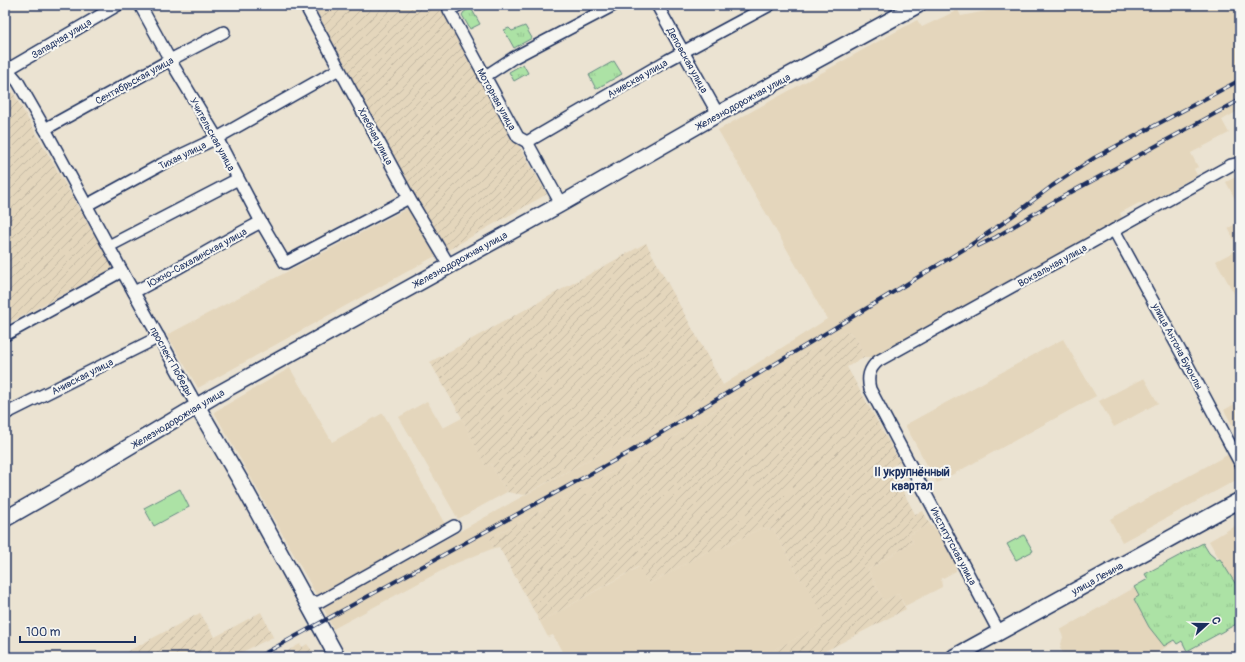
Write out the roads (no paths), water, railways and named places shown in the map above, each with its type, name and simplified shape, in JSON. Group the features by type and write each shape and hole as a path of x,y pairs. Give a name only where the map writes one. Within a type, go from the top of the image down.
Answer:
{"main road":[{"name":"Железнодорожная улица","path":"5,519 198,406 561,204 718,114 918,5"},
{"name":"проспект Победы","path":"198,406 337,657"},
{"name":"улица Ленина","path":"954,657 1240,500"}],"street":[{"name":"Западная улица","path":"6,69 118,5"},
{"name":"Учительская улица","path":"140,5 170,60 217,138 261,222 286,263 409,198"},
{"name":"Хлебная улица","path":"305,5 409,198 449,265"},
{"path":"484,77 514,58 614,5"},
{"name":"Деповская улица","path":"657,5 718,114"},
{"name":"Анивская улица","path":"527,142 684,52 770,5"},
{"name":"Моторная улица","path":"454,8 484,77 518,137 527,142 561,204"},
{"name":"Сентябрьская улица","path":"44,129 224,32"},
{"name":"проспект Победы","path":"6,69 18,82 198,406"},
{"name":"Тихая улица","path":"87,205 162,164 217,138 339,69"},
{"name":"Вокзальная улица","path":"868,374 878,361 1231,165 1240,163"},
{"path":"109,246 238,179"},
{"name":"Южно-Сахалинская улица","path":"134,292 231,237 261,222"},
{"name":"улица Антона Буюклы","path":"1114,230 1240,463"},
{"path":"5,335 122,271"},
{"name":"Анивская улица","path":"5,414 159,337"},
{"name":"Институтская улица","path":"868,374 870,389 999,632"},
{"path":"306,602 319,602 454,526"}],"railway":[{"path":"258,657 628,453 966,248 1003,223 1052,186 1094,158 1240,80"},
{"path":"978,246 996,237 1055,201 1240,100"}],"district":[{"name":"II укрупнённый квартал","path":"912,479"}]}
